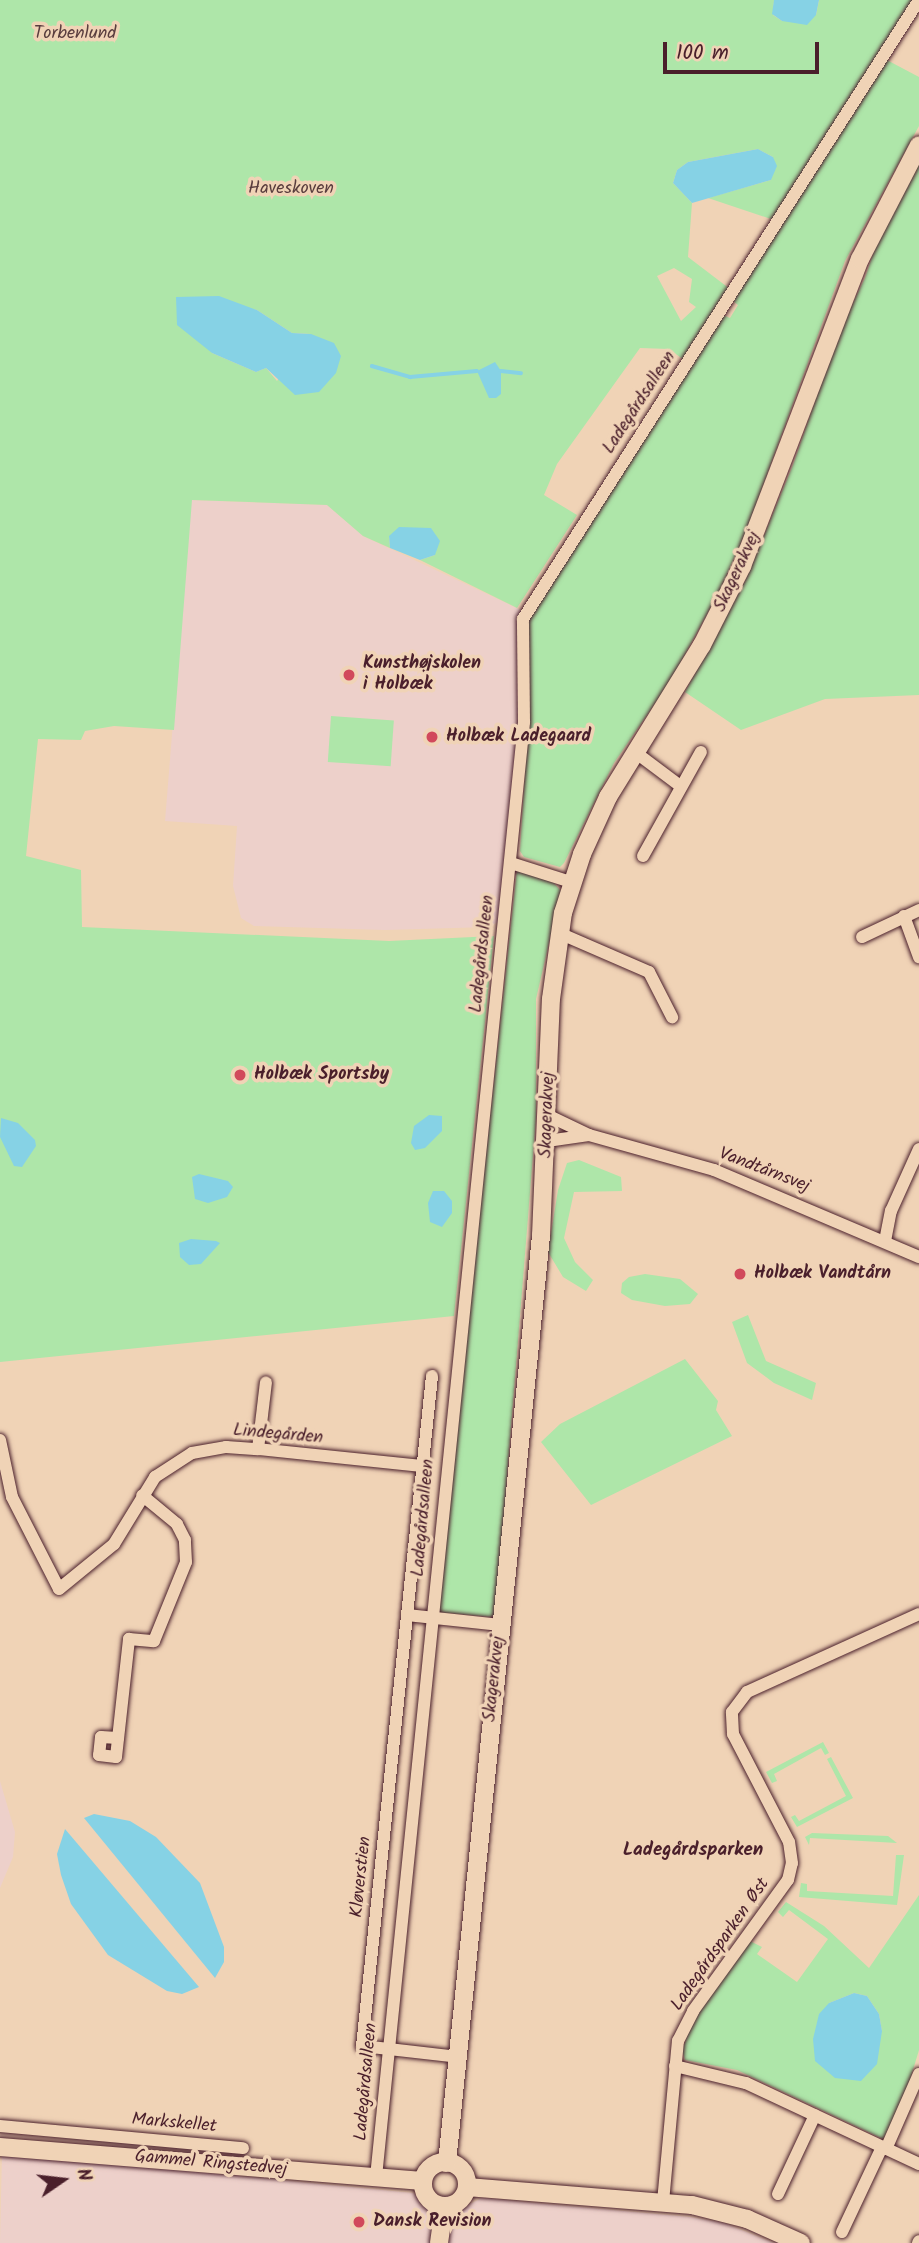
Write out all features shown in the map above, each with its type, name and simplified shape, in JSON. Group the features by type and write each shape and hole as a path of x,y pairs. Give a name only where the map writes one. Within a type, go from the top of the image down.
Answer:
{"street":[{"name":"Ladegårdsalleen","path":"376,2177 387,2049 511,863 524,722 523,619 919,0"},
{"name":"Skagerakvej","path":"447,2162 547,1141 559,933 572,882 594,825 702,645 742,566 860,259 919,145"},
{"path":"643,856 679,785 701,752"},
{"path":"632,758 679,785"},
{"path":"511,863 572,882"},
{"path":"862,937 919,910"},
{"path":"904,916 919,957"},
{"path":"559,933 587,949 649,972 672,1017"},
{"path":"556,951 587,949"},
{"name":"Vandtårnsvej","path":"549,1116 589,1135 713,1170 919,1257"},
{"name":"Vandtårnsvej","path":"547,1141 589,1135"},
{"path":"879,1238 919,1149"},
{"name":"Kløverstien","path":"432,1376 362,2046 458,2057"},
{"path":"258,1449 266,1382"},
{"name":"Lindegården","path":"0,1440 12,1497 59,1589 107,1552 142,1495 170,1463 192,1453 226,1447 423,1466"},
{"path":"118,1738 130,1639 154,1641 186,1562 180,1528 142,1495"},
{"name":"Ladegårdsparken Øst","path":"663,2202 675,2066 688,2018 788,1880 792,1863 789,1842 733,1734 731,1722 736,1703 747,1692 919,1614"},
{"path":"407,1615 500,1625"},
{"path":"675,2066 726,2076 919,2164"},
{"path":"842,2232 919,2074"},
{"path":"778,2194 815,2115"},
{"name":"Markskellet","path":"0,2126 243,2148"},
{"path":"100,2155 102,2135"},
{"name":"Gammel Ringstedvej","path":"0,2147 423,2181"},
{"path":"447,2162 462,2170 467,2187 459,2201 444,2207 427,2198 423,2181 432,2167 447,2162"},
{"path":"467,2187 663,2202 732,2214 801,2243"},
{"path":"439,2243 444,2207"}],"shaded area":[{"name":"Kunsthøjskolen i Holbæk","path":"191,500 327,505 363,536 521,610 521,722 498,922 489,927 385,930 254,926 241,918 233,886 237,826 165,821"},
{"path":"0,1781 15,1832 13,1857 0,1888"},
{"path":"2,2153 413,2193 432,2210 452,2213 482,2198 690,2217 724,2223 774,2243 0,2243"}],"green space":[{"path":"0,0 774,0 773,15 782,21 816,15 819,0 914,0 774,220 708,198 771,180 773,157 758,149 688,162 677,170 673,183 692,203 688,257 730,289 684,360 669,349 640,348 557,464 544,495 577,515 517,608 420,560 435,555 389,536 390,548 363,536 327,505 192,500 174,730 114,726 85,731 81,740 38,739 26,856 81,870 82,927 389,941 494,936 454,1316 0,1362","holes":["674,268 692,279 689,302 696,307 681,321 657,276","177,298 257,310 292,333 311,334 277,381 266,368 256,372 212,353"]},
{"path":"885,59 919,77 919,126 845,261 746,532 719,592 671,680 614,763 564,863 560,867 524,857 520,851 526,753 524,634 532,611 723,315 730,318 738,305 732,300"},
{"path":"919,160 919,695 825,699 741,730 685,692 746,579 793,465 839,332 865,278 879,236"},
{"path":"331,716 394,720 391,766 328,762"},
{"path":"517,869 552,881 561,891 536,999 536,1118 496,1613 491,1617 436,1612"},
{"path":"579,1160 621,1177 622,1191 574,1192 564,1238 575,1262 593,1280 586,1291 563,1277 548,1252 558,1190 567,1163"},
{"path":"645,1274 680,1279 698,1294 690,1304 665,1306 632,1300 621,1293 622,1283 629,1277"},
{"path":"748,1315 766,1361 816,1383 812,1400 774,1383 747,1363 732,1322"},
{"path":"685,1359 718,1401 716,1410 732,1436 591,1505 541,1442 560,1424"},
{"path":"823,1742 829,1753 825,1755 821,1748 774,1774 777,1781 772,1783 766,1772"},
{"path":"831,1757 853,1798 797,1827 791,1817 795,1815 799,1821 846,1796 827,1759"},
{"path":"812,1833 888,1836 897,1843 810,1838 809,1845 805,1837"},
{"path":"896,1855 904,1855 897,1905 799,1897 801,1883 807,1884 807,1891 893,1896"},
{"path":"919,1895 919,2050 903,2103 883,2139 737,2070 685,2060 682,2050 694,2019 750,1941 762,1947 757,1954 797,1982 828,1939 789,1910 783,1917 778,1912 786,1902 824,1926 869,1968","holes":["854,1993 867,1996 879,2014 882,2031 829,2003"]}],"water":[{"path":"774,0 819,0 816,15 807,25 782,21 772,14"},
{"path":"758,149 773,157 777,166 771,180 692,203 673,183 677,170 688,162"},
{"path":"219,296 257,310 292,333 311,334 334,343 341,356 336,373 319,392 295,395 266,368 256,372 212,353 177,325 176,297"},
{"path":"495,362 501,371 501,394 496,398 489,398 477,371"},
{"path":"399,527 431,528 440,541 435,555 420,560 390,548 389,536"},
{"path":"429,1115 442,1116 442,1131 425,1148 415,1150 411,1143 414,1126"},
{"path":"1,1118 18,1123 35,1140 36,1146 22,1167 14,1166 0,1137"},
{"path":"199,1174 228,1181 233,1187 227,1197 208,1203 195,1199 192,1177"},
{"path":"433,1191 444,1191 452,1201 452,1213 442,1227 430,1222 428,1203"},
{"path":"191,1239 220,1243 201,1264 189,1265 180,1257 179,1243"},
{"path":"94,1814 130,1821 156,1837 200,1883 224,1947 224,1962 215,1978 84,1818"},
{"path":"65,1829 199,1987 182,1994 167,1991 108,1955 71,1904 61,1875 57,1854"},
{"path":"854,1993 867,1996 879,2014 882,2031 877,2064 861,2081 835,2078 815,2061 813,2039 819,2014 829,2003"}],"waterway":[{"path":"372,366 410,377 477,371"},
{"path":"501,371 521,373"}],"place":[{"name":"Kunsthøjskolen i Holbæk","path":"349,675"},
{"name":"Holbæk Ladegaard","path":"432,737"},
{"name":"Holbæk Sportsby","path":"240,1075"},
{"name":"Holbæk Vandtårn","path":"740,1274"},
{"name":"Dansk Revision","path":"359,2222"}],"district":[{"name":"Ladegårdsparken","path":"693,1851"}],"park label":[{"name":"Torbenlund","path":"75,34"},
{"name":"Haveskoven","path":"291,189"}]}
